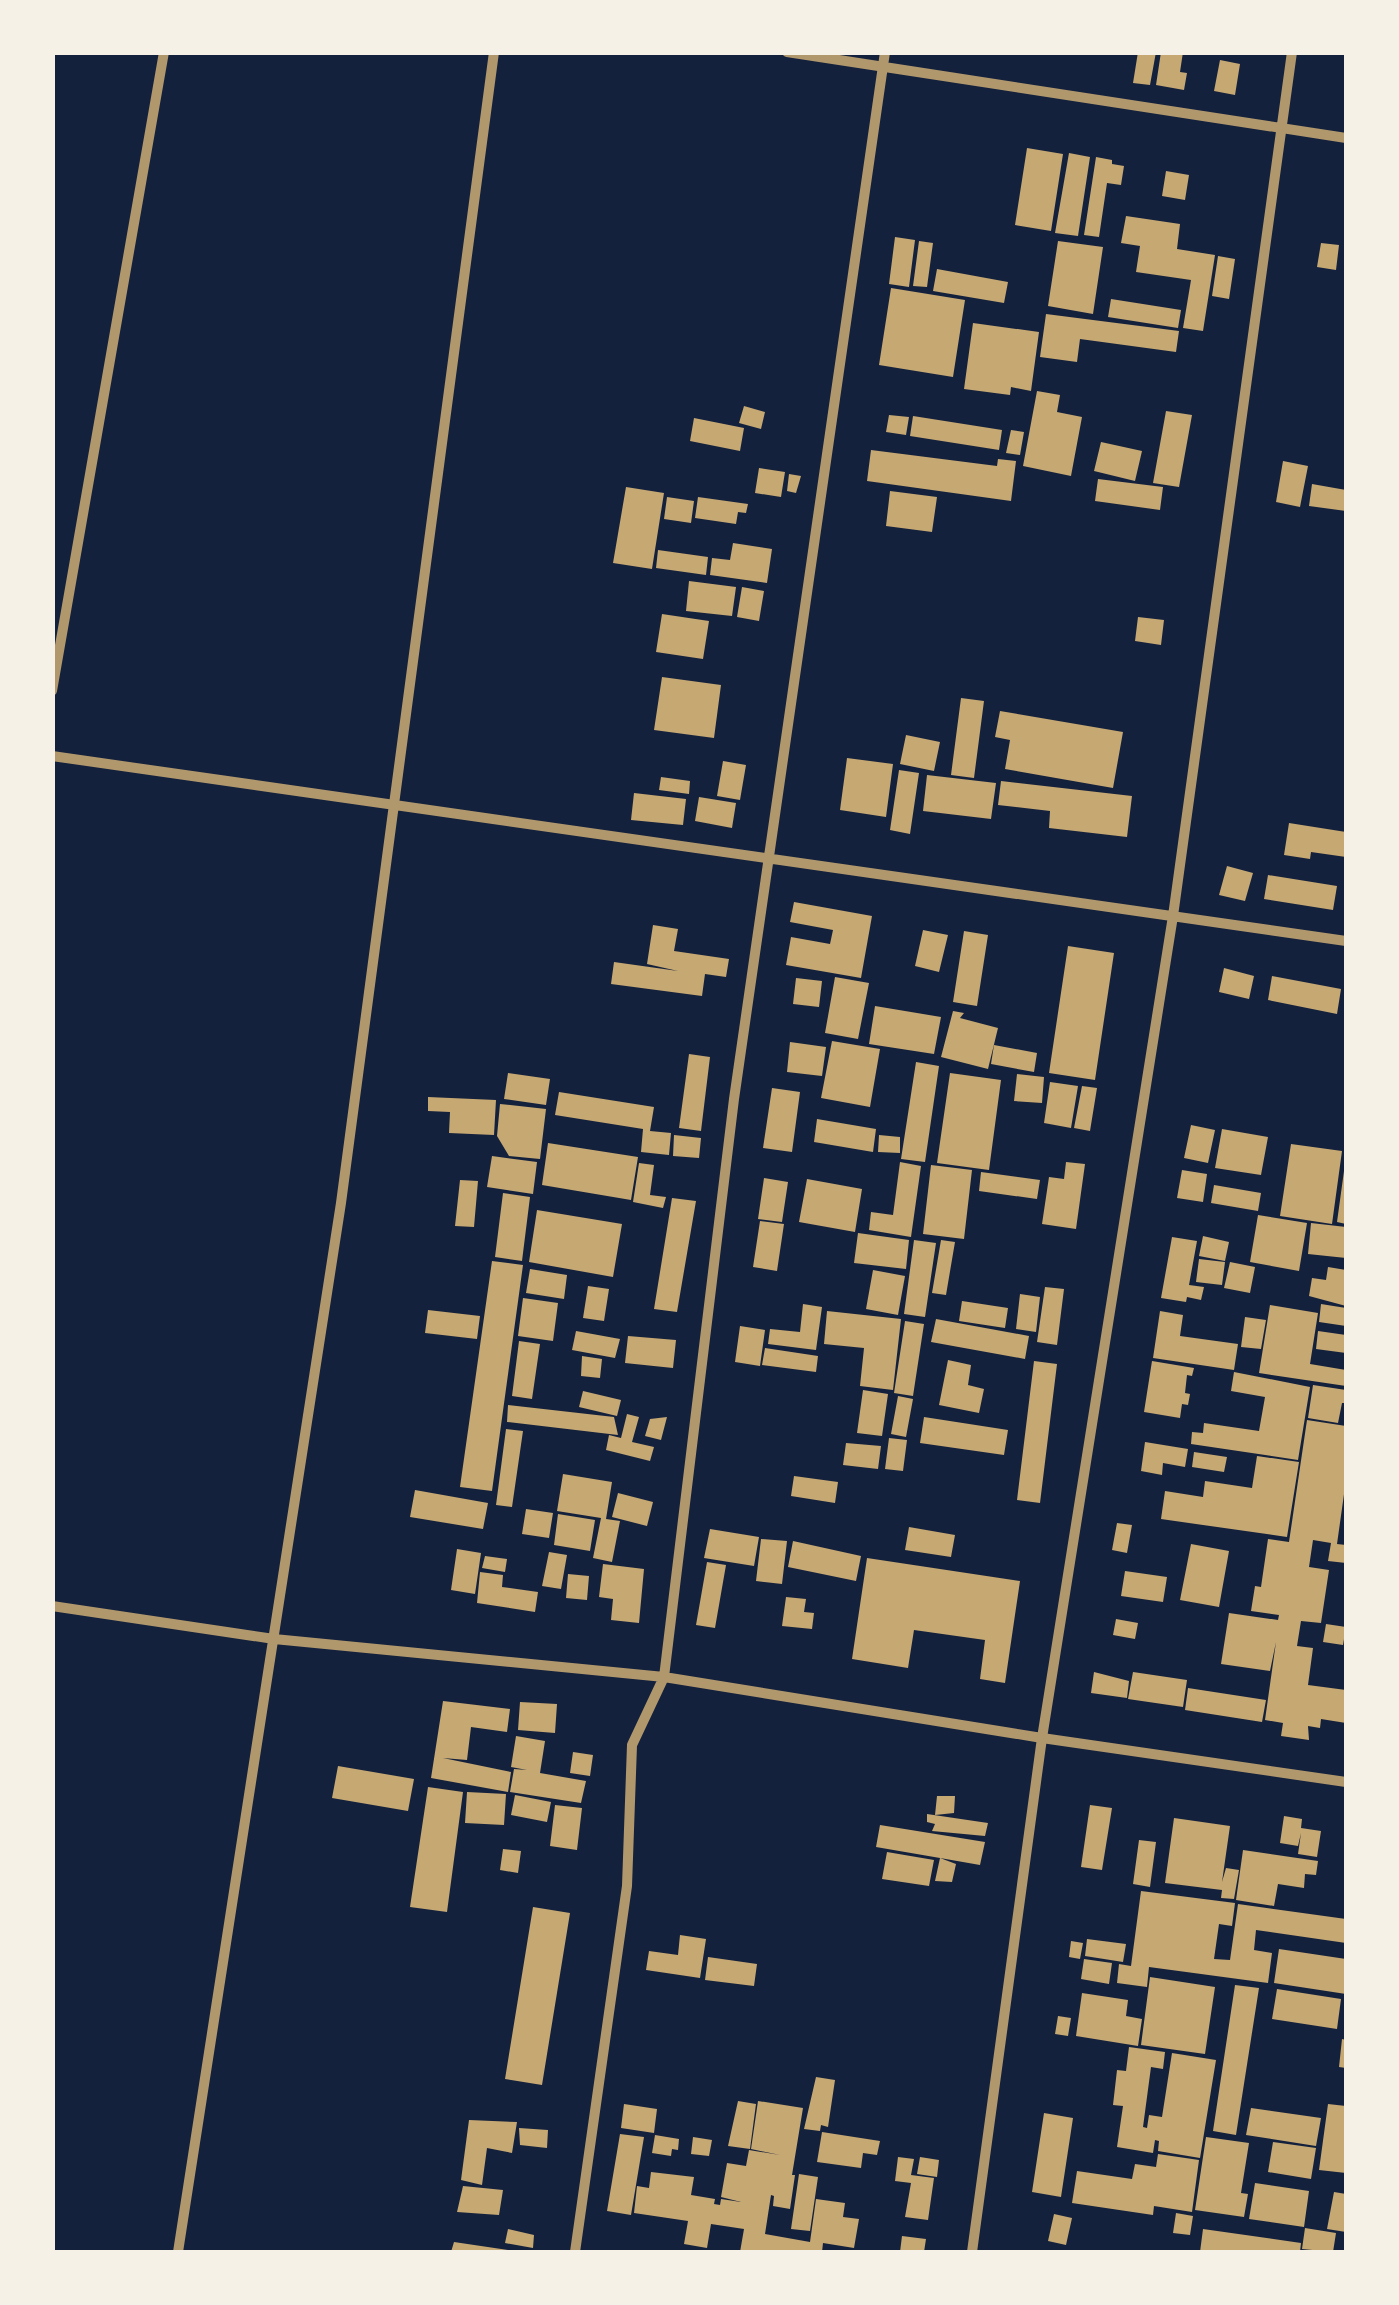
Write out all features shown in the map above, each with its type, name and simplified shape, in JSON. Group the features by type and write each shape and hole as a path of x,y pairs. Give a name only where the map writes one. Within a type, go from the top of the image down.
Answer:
{"street":[{"path":"52,690 164,52"},
{"path":"178,2252 341,1204 494,52"},
{"path":"788,52 1346,138"},
{"path":"574,2252 627,1886 632,1745 664,1676 734,1099 886,52"},
{"path":"972,2252 1042,1738 1173,916 1292,52"},
{"path":"52,756 1346,941"},
{"path":"52,1606 274,1639 664,1676 1042,1738 1346,1782"}],"building":[{"path":"1138,52 1156,52 1150,85 1133,83"},
{"path":"1161,52 1183,52 1180,72 1187,73 1184,90 1156,85"},
{"path":"1220,60 1240,64 1235,95 1214,91"},
{"path":"1027,148 1063,154 1051,231 1015,225"},
{"path":"1069,153 1090,157 1078,236 1055,233"},
{"path":"1096,157 1124,166 1121,185 1107,183 1099,237 1084,235"},
{"path":"1166,171 1189,175 1185,200 1162,196"},
{"path":"1126,216 1180,224 1177,249 1215,255 1203,331 1183,328 1191,280 1136,272 1140,246 1121,243"},
{"path":"895,237 915,240 909,287 889,284"},
{"path":"919,241 933,243 927,287 913,286"},
{"path":"1058,241 1103,247 1093,314 1048,306"},
{"path":"1321,243 1339,245 1336,270 1317,267"},
{"path":"1218,256 1235,259 1229,299 1212,296"},
{"path":"937,269 1008,282 1004,303 933,291"},
{"path":"891,288 965,300 953,377 879,365"},
{"path":"1111,299 1181,310 1178,328 1108,317"},
{"path":"1046,314 1179,331 1176,352 1080,339 1077,362 1040,357"},
{"path":"973,323 1039,332 1031,391 1011,387 1010,395 964,389"},
{"path":"1037,391 1060,395 1057,412 1082,417 1071,476 1023,466"},
{"path":"744,406 765,412 761,429 739,423"},
{"path":"1166,411 1192,415 1179,487 1153,483"},
{"path":"889,415 909,417 906,435 886,432"},
{"path":"913,416 1002,430 999,450 910,436"},
{"path":"694,418 744,428 740,451 690,441"},
{"path":"1011,430 1024,432 1020,455 1006,453"},
{"path":"1101,442 1142,451 1135,481 1094,471"},
{"path":"871,450 997,466 998,459 1016,461 1011,501 867,481"},
{"path":"1283,461 1308,466 1300,507 1276,502"},
{"path":"759,468 785,472 781,497 755,493"},
{"path":"789,474 801,476 796,493 787,491"},
{"path":"1098,479 1163,487 1160,510 1095,501"},
{"path":"1312,484 1346,490 1346,511 1309,506"},
{"path":"626,487 664,493 652,569 613,563"},
{"path":"890,491 937,497 932,532 886,526"},
{"path":"667,497 694,501 691,523 664,519"},
{"path":"698,497 748,504 746,513 738,512 736,524 695,518"},
{"path":"733,543 772,549 767,583 710,575 712,558 730,560"},
{"path":"658,550 708,557 706,575 656,568"},
{"path":"689,581 736,587 732,616 686,611"},
{"path":"742,587 764,591 759,621 737,617"},
{"path":"662,614 709,621 703,659 656,652"},
{"path":"1138,617 1164,620 1161,645 1135,641"},
{"path":"662,677 721,685 714,738 654,730"},
{"path":"961,698 984,701 974,778 951,775"},
{"path":"1000,711 1123,732 1113,788 1005,769 1010,740 995,737"},
{"path":"906,735 940,742 934,771 900,764"},
{"path":"847,758 893,764 886,817 840,810"},
{"path":"723,761 746,765 740,800 717,796"},
{"path":"899,770 919,773 910,834 890,830"},
{"path":"927,775 996,783 991,819 923,811"},
{"path":"661,777 690,781 689,794 659,790"},
{"path":"1001,781 1132,796 1127,837 1049,828 1050,811 998,805"},
{"path":"634,793 686,799 683,825 631,820"},
{"path":"699,797 736,803 732,828 695,821"},
{"path":"1289,823 1346,832 1346,857 1311,852 1310,859 1284,855"},
{"path":"1227,866 1253,873 1245,901 1219,895"},
{"path":"1268,875 1337,886 1333,910 1264,899"},
{"path":"794,902 872,916 861,978 786,965 791,937 830,944 833,930 790,922"},
{"path":"653,925 678,929 674,951 729,959 726,977 705,974 702,996 611,984 614,962 678,971 647,964"},
{"path":"923,930 948,935 939,972 915,966"},
{"path":"964,931 988,935 977,1006 953,1002"},
{"path":"1068,946 1114,953 1095,1080 1049,1073"},
{"path":"1224,968 1254,976 1249,999 1219,992"},
{"path":"1272,976 1341,989 1337,1014 1268,1000"},
{"path":"835,977 869,983 858,1039 825,1033"},
{"path":"796,978 822,981 819,1007 793,1004"},
{"path":"875,1006 941,1017 934,1054 869,1044"},
{"path":"953,1011 964,1013 960,1018 998,1028 988,1069 941,1057"},
{"path":"832,1041 880,1049 870,1107 821,1098"},
{"path":"790,1042 826,1047 822,1076 787,1072"},
{"path":"994,1045 1037,1053 1034,1072 991,1064"},
{"path":"689,1054 710,1057 701,1131 679,1128"},
{"path":"916,1062 939,1066 925,1162 901,1159"},
{"path":"508,1073 550,1079 546,1105 504,1099"},
{"path":"950,1073 1001,1080 989,1170 937,1163"},
{"path":"1017,1074 1044,1077 1042,1103 1014,1101"},
{"path":"1050,1082 1078,1086 1071,1128 1044,1123"},
{"path":"1082,1086 1097,1088 1090,1131 1074,1128"},
{"path":"772,1088 800,1092 792,1152 763,1148"},
{"path":"559,1092 654,1107 650,1131 671,1133 669,1155 641,1152 643,1129 555,1115"},
{"path":"428,1097 496,1100 494,1135 449,1133 450,1112 428,1111"},
{"path":"500,1104 546,1109 540,1159 509,1156 497,1136"},
{"path":"817,1119 876,1129 873,1152 814,1142"},
{"path":"1191,1125 1215,1130 1208,1163 1184,1158"},
{"path":"1222,1129 1268,1137 1261,1175 1215,1168"},
{"path":"674,1135 701,1138 699,1158 673,1156"},
{"path":"879,1135 900,1137 900,1153 878,1152"},
{"path":"548,1143 638,1157 631,1200 542,1185"},
{"path":"1291,1144 1342,1151 1332,1224 1280,1216"},
{"path":"492,1156 537,1162 533,1194 487,1187"},
{"path":"900,1162 921,1166 911,1237 869,1230 871,1212 893,1215"},
{"path":"1066,1162 1085,1164 1076,1229 1042,1224 1049,1177 1064,1179"},
{"path":"639,1163 654,1165 650,1195 666,1197 663,1208 633,1202"},
{"path":"931,1165 972,1170 964,1239 923,1234"},
{"path":"1182,1170 1207,1174 1203,1202 1177,1198"},
{"path":"1346,1171 1346,1224 1337,1222"},
{"path":"981,1172 1040,1180 1037,1199 979,1191"},
{"path":"764,1178 788,1182 782,1222 758,1219"},
{"path":"807,1179 862,1189 855,1232 799,1222"},
{"path":"460,1180 478,1181 474,1227 455,1226"},
{"path":"1214,1185 1261,1193 1258,1211 1211,1203"},
{"path":"503,1193 530,1197 522,1261 495,1257"},
{"path":"672,1198 696,1201 677,1312 654,1309"},
{"path":"537,1210 622,1224 613,1277 529,1262"},
{"path":"1258,1215 1307,1223 1299,1271 1250,1262"},
{"path":"760,1221 784,1224 777,1271 753,1267"},
{"path":"1311,1223 1346,1227 1346,1258 1308,1254"},
{"path":"858,1233 909,1240 906,1269 854,1263"},
{"path":"1203,1236 1229,1242 1225,1261 1199,1256"},
{"path":"1172,1237 1197,1241 1189,1285 1204,1287 1201,1300 1161,1298"},
{"path":"914,1240 936,1243 925,1317 904,1314"},
{"path":"941,1240 955,1242 946,1295 932,1293"},
{"path":"1199,1259 1225,1262 1222,1285 1196,1282"},
{"path":"492,1261 523,1265 492,1491 460,1487"},
{"path":"1230,1262 1255,1267 1250,1293 1224,1288"},
{"path":"1328,1267 1346,1270 1346,1306 1309,1296 1312,1278 1326,1280"},
{"path":"530,1269 567,1275 564,1299 526,1293"},
{"path":"873,1270 905,1276 898,1315 866,1309"},
{"path":"588,1286 609,1289 604,1321 583,1318"},
{"path":"1045,1287 1064,1289 1057,1345 1037,1342"},
{"path":"1020,1294 1040,1297 1036,1332 1016,1329"},
{"path":"523,1298 558,1303 553,1341 518,1336"},
{"path":"962,1301 1008,1308 1005,1328 959,1321"},
{"path":"803,1304 822,1307 816,1350 768,1344 770,1329 800,1332"},
{"path":"1321,1304 1346,1308 1346,1326 1319,1322"},
{"path":"1270,1305 1318,1313 1310,1364 1346,1370 1346,1386 1259,1373"},
{"path":"428,1310 480,1316 477,1339 425,1333"},
{"path":"827,1311 901,1319 893,1390 860,1386 864,1348 824,1344"},
{"path":"1160,1311 1183,1315 1180,1336 1238,1344 1234,1370 1153,1358"},
{"path":"1245,1317 1266,1320 1261,1349 1241,1347"},
{"path":"936,1319 1029,1336 1025,1359 931,1342"},
{"path":"905,1321 924,1324 913,1396 894,1393"},
{"path":"740,1326 765,1330 760,1366 735,1362"},
{"path":"576,1331 620,1339 615,1358 572,1350"},
{"path":"1318,1331 1346,1335 1346,1353 1316,1349"},
{"path":"628,1336 676,1340 673,1368 625,1363"},
{"path":"519,1341 540,1344 532,1399 512,1396"},
{"path":"765,1348 818,1356 816,1372 762,1365"},
{"path":"582,1356 602,1359 600,1378 581,1376"},
{"path":"948,1360 971,1365 968,1385 984,1389 979,1413 939,1405"},
{"path":"1034,1361 1057,1364 1040,1503 1017,1500"},
{"path":"1152,1361 1194,1368 1192,1376 1187,1375 1185,1393 1190,1394 1188,1405 1182,1404 1180,1418 1144,1412"},
{"path":"1234,1372 1310,1387 1298,1460 1191,1444 1192,1432 1203,1433 1204,1423 1259,1431 1265,1397 1231,1391"},
{"path":"1313,1385 1346,1390 1346,1403 1342,1403 1338,1423 1308,1418"},
{"path":"863,1390 888,1394 882,1436 857,1433"},
{"path":"583,1391 621,1400 617,1416 579,1407"},
{"path":"898,1396 913,1399 906,1437 891,1434"},
{"path":"508,1405 614,1417 618,1435 507,1422"},
{"path":"627,1414 639,1417 632,1442 654,1447 650,1461 606,1450 609,1435 621,1438"},
{"path":"667,1417 661,1440 645,1436 650,1419"},
{"path":"924,1417 1008,1430 1004,1455 920,1443"},
{"path":"1307,1420 1346,1426 1346,1480 1337,1544 1346,1545 1346,1563 1328,1561 1331,1543 1313,1540 1309,1567 1329,1570 1321,1623 1301,1621 1297,1646 1313,1648 1308,1685 1346,1690 1346,1723 1321,1719 1320,1728 1308,1726 1309,1740 1281,1736 1283,1723 1265,1720 1276,1642 1270,1671 1221,1664 1229,1613 1278,1620 1279,1615 1251,1611 1255,1586 1261,1587 1268,1539 1289,1542"},
{"path":"506,1429 523,1431 512,1507 496,1505"},
{"path":"889,1438 907,1440 903,1471 885,1469"},
{"path":"1145,1442 1188,1449 1185,1467 1163,1463 1162,1475 1141,1471"},
{"path":"846,1443 881,1446 878,1469 843,1465"},
{"path":"1194,1452 1227,1457 1224,1472 1192,1467"},
{"path":"1257,1456 1299,1462 1287,1537 1161,1519 1165,1491 1203,1497 1205,1481 1252,1488"},
{"path":"563,1474 612,1482 606,1519 620,1521 612,1562 593,1558 601,1518 557,1511"},
{"path":"794,1476 838,1482 835,1503 791,1496"},
{"path":"415,1490 488,1503 483,1529 410,1517"},
{"path":"618,1493 653,1502 647,1526 612,1517"},
{"path":"526,1509 553,1513 549,1538 522,1534"},
{"path":"558,1514 595,1520 590,1551 554,1545"},
{"path":"1117,1523 1132,1525 1127,1553 1112,1550"},
{"path":"909,1527 955,1535 951,1557 905,1550"},
{"path":"710,1529 759,1537 754,1566 704,1558"},
{"path":"761,1539 787,1541 782,1584 756,1581"},
{"path":"793,1541 861,1556 856,1581 788,1567"},
{"path":"1191,1544 1229,1551 1219,1607 1180,1600"},
{"path":"457,1549 481,1553 475,1594 451,1590"},
{"path":"549,1552 567,1555 561,1589 542,1586"},
{"path":"485,1556 507,1559 505,1572 482,1568"},
{"path":"867,1558 1020,1581 1005,1683 980,1679 985,1640 914,1630 908,1668 852,1659"},
{"path":"707,1562 726,1565 715,1628 696,1625"},
{"path":"603,1564 644,1569 639,1623 611,1620 613,1599 599,1597"},
{"path":"1125,1571 1167,1577 1163,1602 1121,1596"},
{"path":"480,1572 503,1575 502,1587 538,1592 535,1612 477,1603"},
{"path":"568,1574 589,1576 587,1600 566,1598"},
{"path":"786,1597 806,1599 804,1612 814,1613 812,1629 782,1626"},
{"path":"1116,1619 1138,1623 1135,1639 1113,1635"},
{"path":"1326,1624 1346,1627 1343,1645 1323,1642"},
{"path":"1094,1672 1129,1681 1127,1698 1091,1693"},
{"path":"1133,1672 1187,1680 1183,1707 1128,1699"},
{"path":"1188,1688 1266,1700 1262,1722 1185,1710"},
{"path":"443,1701 510,1709 507,1732 471,1727 467,1760 443,1758 511,1772 508,1792 431,1778"},
{"path":"520,1702 557,1704 555,1733 518,1730"},
{"path":"516,1736 545,1741 540,1773 586,1781 581,1803 510,1792 514,1769 527,1770 511,1767"},
{"path":"573,1752 593,1755 590,1776 570,1773"},
{"path":"338,1766 414,1779 408,1811 332,1798"},
{"path":"428,1787 463,1792 447,1912 410,1907"},
{"path":"467,1792 506,1794 504,1825 465,1823"},
{"path":"515,1795 551,1802 547,1822 511,1815"},
{"path":"937,1796 955,1796 954,1813 935,1815"},
{"path":"555,1805 582,1808 577,1850 550,1846"},
{"path":"1090,1805 1112,1808 1102,1870 1081,1867"},
{"path":"927,1814 988,1823 985,1836 932,1831 935,1824 927,1822"},
{"path":"1284,1816 1302,1819 1301,1828 1321,1831 1317,1857 1298,1854 1301,1833 1298,1846 1280,1843"},
{"path":"1174,1818 1230,1826 1222,1882 1226,1868 1239,1870 1234,1899 1221,1898 1222,1890 1165,1883"},
{"path":"880,1825 985,1842 980,1865 876,1847"},
{"path":"1139,1840 1156,1842 1150,1887 1133,1884"},
{"path":"503,1849 521,1851 518,1873 500,1870"},
{"path":"1243,1850 1318,1861 1316,1875 1305,1874 1304,1888 1278,1884 1274,1906 1236,1900"},
{"path":"887,1852 934,1860 929,1886 882,1879"},
{"path":"940,1858 956,1864 952,1882 935,1881"},
{"path":"1141,1891 1235,1903 1232,1926 1219,1924 1214,1959 1230,1960 1238,1904 1346,1919 1346,1943 1256,1930 1254,1950 1272,1953 1268,1983 1149,1967 1147,1987 1117,1983 1119,1964 1131,1966"},
{"path":"533,1907 570,1913 542,2085 505,2079"},
{"path":"680,1935 706,1939 700,1978 646,1970 649,1951 678,1955"},
{"path":"1087,1939 1126,1944 1123,1962 1085,1956"},
{"path":"1071,1941 1083,1943 1080,1959 1069,1957"},
{"path":"1279,1949 1346,1959 1346,1994 1274,1983"},
{"path":"708,1957 757,1964 754,1986 705,1980"},
{"path":"1084,1959 1112,1963 1109,1984 1081,1979"},
{"path":"1150,1977 1215,1987 1205,2054 1141,2045"},
{"path":"1235,1985 1259,1988 1236,2135 1213,2131"},
{"path":"1277,1989 1341,1999 1337,2029 1272,2019"},
{"path":"1082,1993 1128,2000 1126,2016 1142,2019 1138,2046 1076,2036"},
{"path":"1058,2016 1071,2018 1068,2036 1055,2034"},
{"path":"1342,2039 1346,2040 1346,2068 1339,2067"},
{"path":"1129,2047 1165,2052 1163,2069 1151,2067 1143,2127 1147,2128 1149,2115 1162,2117 1172,2053 1216,2060 1200,2158 1158,2151 1159,2141 1155,2140 1153,2153 1117,2147 1123,2106 1113,2105 1117,2070 1126,2071"},
{"path":"816,2077 835,2080 828,2127 821,2125 820,2131 804,2129"},
{"path":"738,2101 756,2104 750,2149 728,2146"},
{"path":"758,2101 803,2108 790,2209 773,2206 771,2195 765,2234 810,2242 816,2199 845,2203 843,2217 859,2219 854,2248 823,2243 822,2252 740,2252 744,2229 711,2224 707,2248 684,2244 688,2221 634,2213 637,2186 649,2188 651,2172 694,2177 691,2195 715,2199 714,2204 720,2205 721,2199 741,2202 721,2197 727,2163 746,2166 749,2150 780,2155 751,2149"},
{"path":"624,2104 657,2109 654,2133 621,2128"},
{"path":"1328,2104 1346,2106 1346,2173 1319,2170"},
{"path":"1251,2108 1321,2118 1316,2146 1246,2135"},
{"path":"1044,2113 1073,2118 1061,2197 1032,2192"},
{"path":"469,2120 517,2122 512,2153 487,2148 482,2185 461,2180"},
{"path":"519,2128 548,2130 547,2148 520,2145"},
{"path":"822,2132 880,2141 877,2155 863,2153 861,2168 817,2162"},
{"path":"620,2134 644,2137 631,2215 607,2211"},
{"path":"655,2135 679,2139 678,2150 672,2149 671,2156 652,2153"},
{"path":"693,2137 712,2140 709,2156 691,2154"},
{"path":"1206,2137 1249,2143 1241,2193 1248,2194 1244,2217 1195,2210"},
{"path":"1273,2142 1316,2148 1311,2179 1268,2172"},
{"path":"1158,2154 1199,2160 1192,2212 1154,2206 1153,2215 1072,2203 1077,2171 1132,2179 1135,2164 1156,2167"},
{"path":"898,2157 914,2159 911,2175 934,2178 928,2220 905,2217 911,2183 895,2181"},
{"path":"920,2157 939,2160 937,2177 917,2174"},
{"path":"799,2174 818,2177 810,2231 791,2229"},
{"path":"1255,2183 1309,2191 1304,2227 1249,2219"},
{"path":"463,2186 503,2190 499,2215 457,2212"},
{"path":"1334,2192 1346,2194 1346,2232 1327,2229"},
{"path":"1176,2213 1193,2216 1190,2235 1173,2233"},
{"path":"1054,2214 1072,2218 1066,2245 1048,2241"},
{"path":"1305,2228 1336,2233 1333,2252 1302,2249"},
{"path":"508,2229 534,2235 533,2248 505,2243"},
{"path":"1203,2229 1301,2243 1300,2252 1200,2252"},
{"path":"902,2236 926,2239 924,2252 900,2252"},
{"path":"454,2242 508,2250 451,2252"}]}
